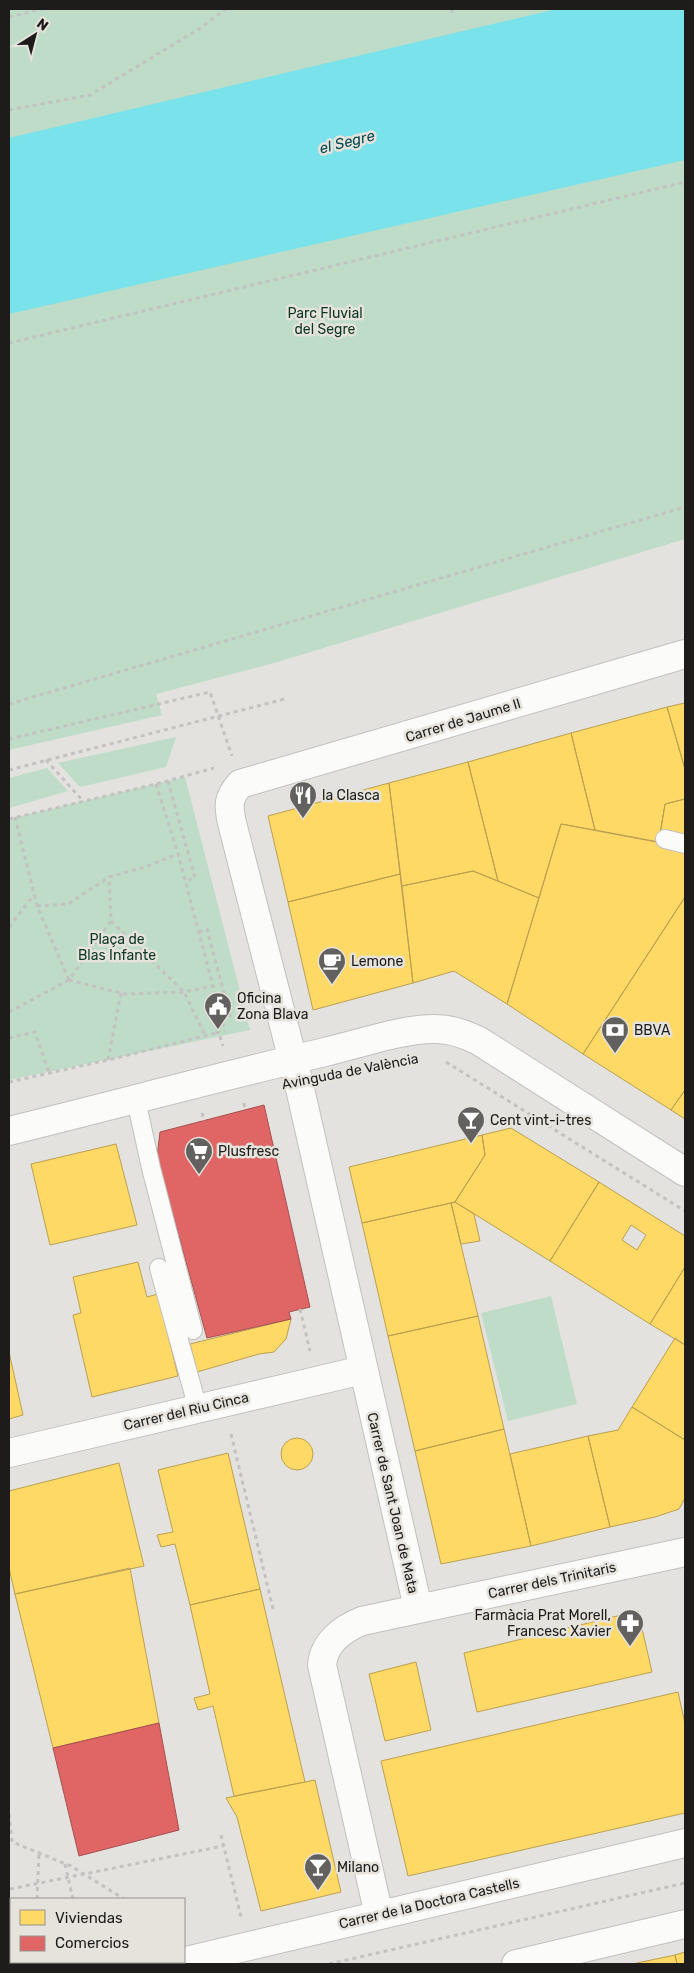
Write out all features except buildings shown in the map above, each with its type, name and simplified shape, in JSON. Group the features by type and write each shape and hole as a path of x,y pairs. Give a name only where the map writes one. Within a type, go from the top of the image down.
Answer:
{"street":[{"name":"Carrer de Jaume II","path":"237,773 685,654"},
{"path":"237,773 230,812 293,1058"},
{"name":"Avinguda de València","path":"9,1131 136,1100 293,1058 408,1032 435,1028 460,1032 479,1041 685,1172"},
{"name":"Carrer de Sant Joan de Mata","path":"293,1058 418,1608 362,1621 345,1629 333,1640 323,1657 322,1665 379,1915"},
{"name":"Carrer del Riu Cinca","path":"9,1453 363,1370"},
{"name":"Carrer dels Trinitaris","path":"418,1608 685,1552"},
{"name":"Carrer de la Doctora Castells","path":"185,1961 685,1842"},
{"path":"516,1964 685,1924"}],"lane":[{"path":"665,839 685,844"},
{"path":"136,1100 151,1168 193,1330"},
{"path":"159,1268 198,1408"}],"path":[{"path":"9,17 42,9"},
{"path":"9,110 90,95 199,29 226,9"},
{"path":"9,343 685,182"},
{"path":"9,704 685,507"},
{"path":"9,740 210,692 237,773 168,781 9,819"},
{"path":"9,770 285,699"},
{"path":"46,760 83,801"},
{"path":"168,781 195,878 185,881"},
{"path":"9,1082 225,1031 178,854 156,784"},
{"path":"15,817 37,906 69,980"},
{"path":"37,906 68,904 109,877 144,867 178,854"},
{"path":"9,1012 69,980 111,921 109,877"},
{"path":"9,927 34,894"},
{"path":"111,921 184,992 205,1035"},
{"path":"199,932 207,929 230,1016 216,1023 224,1050"},
{"path":"69,980 121,993 184,992 213,986"},
{"path":"108,1060 121,993"},
{"path":"9,1038 35,1032 49,1072"},
{"name":"Avinguda de València","path":"438,1059 472,1076 685,1211"},
{"path":"244,1103 245,1110"},
{"path":"202,1112 204,1121"},
{"path":"276,1157 282,1156"},
{"path":"300,1309 310,1351"},
{"path":"231,1434 274,1613"},
{"path":"9,1814 12,1842 65,1864 122,1898"},
{"path":"220,1835 242,1920"},
{"path":"10,1889 223,1846"},
{"path":"37,1898 39,1853"},
{"path":"65,1864 73,1898"},
{"path":"329,1964 685,1882"}],"green space":[{"name":"Parc Fluvial del Segre","path":"9,9 685,9 685,539 274,663 156,694 162,715 9,750"},
{"path":"176,737 166,767 80,787 58,763"},
{"path":"47,768 68,791 9,808 9,778"},
{"name":"Plaça de Blas Infante","path":"185,777 250,1030 9,1080 9,819"},
{"path":"551,1296 577,1404 508,1421 481,1313"}],"water":[{"name":"el Segre","path":"557,9 685,9 685,160 9,314 9,138"}],"place":[{"name":"la Clasca","path":"303,819"},
{"name":"Lemone","path":"332,985"},
{"name":"Oficina Zona Blava","path":"218,1030"},
{"name":"BBVA","path":"615,1054"},
{"name":"Cent vint-i-tres","path":"471,1144"},
{"name":"Plusfresc","path":"199,1175"},
{"name":"Farmàcia Prat Morell, Francesc Xavier","path":"630,1647"},
{"name":"Milano","path":"318,1891"}]}
